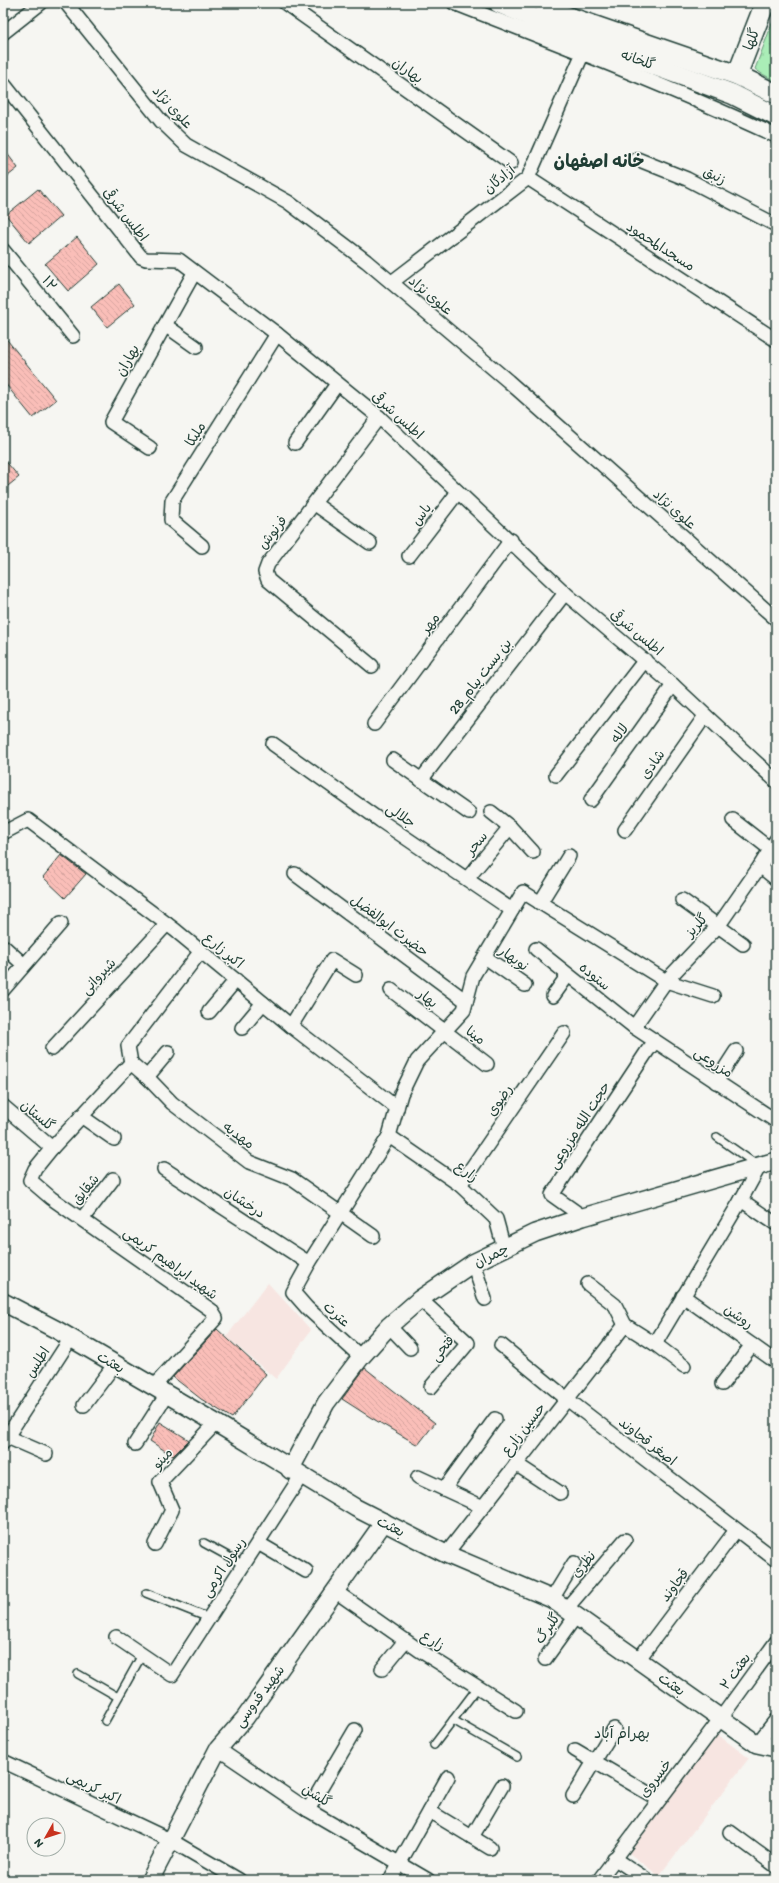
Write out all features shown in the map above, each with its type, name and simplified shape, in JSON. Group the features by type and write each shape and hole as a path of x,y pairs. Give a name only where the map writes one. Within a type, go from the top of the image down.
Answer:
{"main road":[{"name":"گلخانه","path":"499,3 585,47 732,94 776,116"},
{"name":"گلخانه","path":"532,3 737,75 776,94"},
{"name":"گلها","path":"737,75 765,3"}],"street":[{"path":"5,27 41,3"},
{"name":"علوی نژاد","path":"66,3 161,121 186,145 288,202 366,261 508,381 776,619"},
{"name":"بهاران","path":"285,3 511,163"},
{"path":"454,3 585,47 776,136"},
{"name":"آزادگان","path":"392,282 528,178 585,47"},
{"name":"اطلس شرقی","path":"3,83 141,257 146,259 176,260 276,334 337,384 378,418 511,540 565,593 673,685 776,782"},
{"name":"زنبق","path":"637,159 687,179 776,225"},
{"name":"مسجدالمحمود","path":"528,178 776,340"},
{"name":"۱۲","path":"3,250 73,336"},
{"name":"بهاران","path":"150,448 111,422 194,272"},
{"path":"165,325 196,347"},
{"name":"ملیکا","path":"202,546 171,520 172,502 276,334"},
{"path":"295,443 337,384"},
{"name":"فرنوش","path":"372,666 268,580 265,572 268,564 315,504 378,418"},
{"name":"یاس","path":"410,556 458,492"},
{"path":"315,504 370,542"},
{"name":"مهر","path":"374,724 511,540"},
{"name":"بن بست پیام_28","path":"421,780 565,593"},
{"path":"556,775 645,660"},
{"name":"لاله","path":"591,800 673,685"},
{"name":"شادی","path":"625,830 705,716"},
{"name":"جلالی","path":"273,744 381,822 512,910"},
{"path":"393,760 469,813"},
{"path":"491,812 510,827 533,852"},
{"name":"اکبر زارع","path":"3,833 28,820 167,924 291,1026 397,1108"},
{"path":"733,820 773,844"},
{"name":"سحر","path":"467,879 510,827"},
{"name":"گلریز","path":"634,1027 666,981 719,925 760,866 773,844"},
{"path":"540,903 569,856"},
{"path":"760,866 776,878"},
{"name":"حضرت ابوالفضل","path":"295,874 466,1001"},
{"path":"309,1263 389,1136 401,1094 417,1061 464,1010 473,976 523,892 666,981 713,996"},
{"path":"682,900 719,925 743,944"},
{"path":"3,990 61,922"},
{"name":"شیروانی","path":"52,1049 167,924"},
{"path":"3,946 24,965"},
{"name":"ستوده","path":"536,949 634,1027"},
{"path":"52,1148 131,1063 128,1046 201,951"},
{"name":"نوبهار","path":"485,957 525,985"},
{"path":"291,1026 332,960 356,975"},
{"path":"553,996 568,975"},
{"path":"209,1012 236,980"},
{"name":"بهار","path":"391,990 445,1031"},
{"path":"242,1028 263,1003"},
{"name":"مزروعی","path":"634,1027 776,1122"},
{"name":"مینا","path":"445,1031 487,1064"},
{"name":"رضوی","path":"460,1185 564,1033"},
{"name":"حجت الله مزروعی","path":"583,1217 552,1195 648,1050 655,1042"},
{"path":"716,1082 736,1051"},
{"path":"147,1076 168,1052"},
{"name":"مهدیه","path":"131,1063 147,1076 172,1103 249,1162 292,1179 373,1236"},
{"name":"گلستان","path":"3,1106 52,1148"},
{"path":"81,1116 114,1139"},
{"name":"زارع","path":"389,1136 460,1185 496,1218 504,1248"},
{"name":"شهید ابراهیم کریمی","path":"52,1148 36,1169 30,1180 82,1219 211,1310 216,1318 160,1390"},
{"name":"چمران","path":"296,1473 326,1403 361,1357 389,1326 420,1299 473,1263 535,1233 583,1217 776,1161"},
{"path":"655,1344 759,1167"},
{"name":"درخشان","path":"164,1169 309,1263"},
{"name":"شقایق","path":"82,1219 114,1180"},
{"path":"741,1200 776,1224"},
{"name":"عترت","path":"309,1263 293,1292 307,1308 361,1357"},
{"path":"473,1263 485,1299"},
{"path":"588,1284 614,1305 625,1325 655,1344 684,1366"},
{"name":"روشن","path":"684,1296 776,1362"},
{"name":"فتحی","path":"420,1299 468,1343 431,1387"},
{"name":"بعثت","path":"3,1302 71,1338 216,1423 296,1473 356,1508 446,1554 552,1599 757,1744 776,1748"},
{"name":"حسین زارع","path":"446,1554 625,1325"},
{"path":"389,1326 410,1348"},
{"name":"اطلس","path":"5,1440 71,1338"},
{"name":"اصغر قجاوند","path":"501,1345 567,1399 776,1560"},
{"path":"722,1384 752,1345"},
{"path":"84,1405 115,1364"},
{"path":"136,1444 160,1390"},
{"path":"444,1489 495,1419"},
{"name":"مینو","path":"155,1544 172,1510 160,1482 216,1423"},
{"path":"5,1440 46,1454"},
{"path":"516,1464 560,1493"},
{"name":"رسول اکرمی","path":"142,1655 172,1675 258,1543 296,1473"},
{"path":"418,1477 482,1507"},
{"name":"شهید قدوسی","path":"150,1880 172,1842 218,1749 245,1718 384,1522"},
{"name":"قجاوند","path":"638,1660 736,1530"},
{"name":"نظری","path":"571,1612 625,1540"},
{"path":"258,1543 306,1570"},
{"path":"552,1599 574,1563"},
{"name":"زارع","path":"335,1591 405,1641 516,1711"},
{"name":"گلبرگ","path":"545,1659 571,1612"},
{"path":"116,1637 142,1655"},
{"path":"382,1669 405,1641"},
{"name":"بعثت ۲","path":"721,1718 776,1642"},
{"name":"خسروی","path":"599,1880 658,1799 721,1718"},
{"path":"757,1744 776,1720"},
{"path":"573,1796 593,1761 614,1729"},
{"path":"308,1810 355,1730"},
{"name":"گلشن","path":"218,1749 308,1810 428,1880"},
{"path":"575,1750 658,1799"},
{"name":"اکبر کریمی","path":"3,1761 172,1842 239,1880"},
{"path":"390,1880 401,1864 448,1777"},
{"path":"472,1837 502,1786"},
{"path":"429,1811 490,1848"},
{"path":"730,1832 776,1866"},
{"path":"614,1858 647,1880"}],"lane":[{"path":"717,1136 759,1167"},
{"path":"204,1543 244,1565"},
{"path":"146,1593 209,1618"},
{"path":"105,1721 142,1655"},
{"path":"78,1674 118,1697"},
{"path":"434,1745 478,1687"},
{"path":"453,1720 517,1758"}],"shaded area":[{"path":"268,1283 311,1330 276,1379 226,1337"},
{"path":"714,1732 749,1758 659,1876 625,1850"}],"green space":[{"path":"776,13 776,81 755,69"}],"building":[{"path":"3,148 18,168 3,180"},
{"path":"38,189 61,216 29,243 6,215"},
{"path":"77,237 99,264 68,291 45,264"},
{"path":"119,284 135,304 107,327 91,307"},
{"path":"3,335 56,400 33,418 3,381"},
{"path":"3,458 19,477 3,490"},
{"path":"61,855 86,874 65,898 43,877"},
{"path":"217,1329 266,1374 232,1418 201,1399 173,1377"},
{"path":"365,1368 435,1423 418,1445 342,1399"},
{"path":"160,1422 189,1440 173,1456 150,1441"}],"district":[{"name":"خانه اصفهان","path":"599,161"},
{"name":"بهرام آباد","path":"622,1733"}]}
